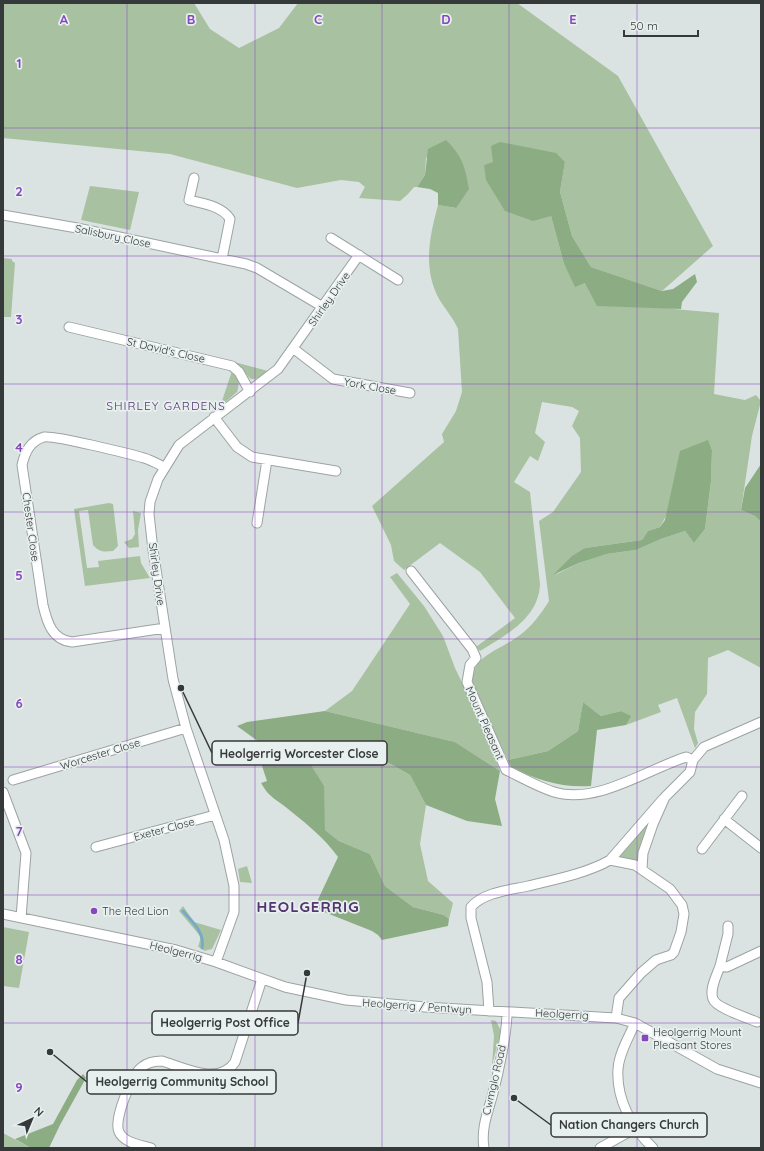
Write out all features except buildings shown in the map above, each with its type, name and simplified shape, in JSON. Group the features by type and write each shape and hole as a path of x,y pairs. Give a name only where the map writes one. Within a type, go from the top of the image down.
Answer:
{"street":[{"path":"194,178 189,200 220,209 227,213 230,219 222,259"},
{"name":"Salisbury Close","path":"3,215 77,228 257,268 323,308"},
{"path":"331,238 398,280"},
{"name":"Shirley Drive","path":"216,962 234,912 234,886 224,840 186,728 173,679 149,514 153,490 164,467 179,445 278,369 294,349 360,255"},
{"name":"St David's Close","path":"70,327 232,366 239,372 250,392"},
{"name":"York Close","path":"294,349 333,379 410,393"},
{"path":"214,417 238,448 252,457 336,471"},
{"name":"Chester Close","path":"164,467 144,458 52,437 36,440 29,446 24,454 22,465 43,605 47,622 52,631 65,641 72,642 165,628"},
{"path":"257,523 267,460"},
{"name":"Mount Pleasant","path":"412,571 472,649 476,658 470,665 467,682 506,770 553,792 567,795 587,794 642,776 679,759 686,757 693,760"},
{"path":"489,1010 487,982 471,918 471,906 475,902 496,893 550,880 602,865 610,860 656,806 690,772 693,760 704,747 761,722"},
{"name":"Worcester Close","path":"13,780 186,728"},
{"path":"3,792 26,853 21,918"},
{"path":"702,849 742,796"},
{"path":"642,869 642,859 652,824 665,797"},
{"name":"Exeter Close","path":"96,847 113,847 216,815"},
{"path":"724,819 761,848"},
{"path":"610,860 626,862 642,869 670,889 678,897 684,914 681,932 674,952 651,963 619,998 616,1018"},
{"name":"Heolgerrig","path":"3,914 154,945 216,962 262,979 312,994 346,1000"},
{"path":"728,926 728,934 713,988 713,1001 718,1006 757,1022"},
{"path":"720,966 727,967 761,951"},
{"path":"151,1148 129,1141 118,1131 117,1123 121,1108 135,1075 142,1066 155,1061 162,1061 207,1074 216,1075 231,1069 235,1062 262,979"},
{"name":"Heolgerrig / Pentwyn","path":"346,1000 489,1010"},
{"name":"Heolgerrig","path":"489,1010 616,1018 635,1023 717,1069 761,1083"},
{"name":"Cwmglo Road","path":"484,1148 484,1121 493,1089 506,1025 507,1012"},
{"path":"635,1023 620,1058 618,1069 623,1102 636,1128 653,1148"},
{"path":"600,1148 636,1128"}],"green space":[{"path":"3,3 194,3 210,29 239,48 279,28 298,3 517,3 618,76 713,246 662,291 591,267 572,236 560,192 565,162 493,163 484,165 551,216 564,264 575,286 585,283 674,309 719,313 714,394 745,400 756,395 761,401 752,436 741,510 755,516 761,522 761,668 728,650 708,658 707,694 695,712 694,729 698,743 695,748 677,698 658,705 661,712 626,725 630,716 621,711 601,716 583,702 578,731 548,751 508,760 478,700 473,679 474,670 486,656 512,641 528,628 549,601 539,521 553,512 581,472 580,438 572,426 579,411 572,407 542,402 535,433 545,442 538,461 530,456 514,482 530,492 540,584 538,596 534,607 519,624 500,639 480,651 476,647 515,618 480,572 440,543 404,570 394,561 391,545 372,506 444,442 442,434 456,411 462,392 458,329 437,295 430,272 429,261 430,239 438,205 456,208 426,157 425,175 417,187 414,187 400,201 359,198 365,187 359,182 341,180 297,188 170,154 3,138","holes":["708,441 712,450 711,481 705,529 694,543 685,531 661,539 636,550 607,554 579,563 555,575 585,548 642,540 648,531 660,527"]},
{"path":"446,140 460,157 469,189 456,208 438,205 438,193 430,189 417,187 425,175 428,149"},
{"path":"500,142 556,153 565,162 560,192 572,236 591,267 662,291 673,289 695,274 697,282 682,302 681,309 597,306 585,283 575,287 564,264 551,216 533,221 505,211 486,180 484,165 493,162 491,146"},
{"path":"90,186 139,192 130,230 81,220"},
{"path":"3,258 12,259 15,263 11,317 3,317"},
{"path":"234,362 268,371 255,379 251,379 240,366"},
{"path":"232,371 238,380 237,392 220,407"},
{"path":"708,440 712,450 711,481 705,529 694,543 685,531 661,539 636,550 607,554 579,563 553,575 572,556 585,548 642,540 648,531 660,527 665,520 680,451"},
{"path":"761,464 761,522 755,516 741,510 745,488"},
{"path":"109,503 113,504 118,546 113,551 102,551 93,545 88,510 79,511 87,568 99,567 98,561 140,556 141,563 150,578 85,586 74,509"},
{"path":"133,511 141,513 138,530 139,547 129,548 124,542 132,539 135,534"},
{"path":"397,573 424,606 443,636 455,668 478,716 500,771 455,742 325,711 352,691 410,604 390,577"},
{"path":"583,702 601,716 621,711 631,716 626,725 597,730 591,786 570,786 550,782 530,776 511,767 508,760 548,751 578,731"},
{"path":"325,711 455,742 500,771 495,799 502,826 467,821 426,805 410,775 389,763 332,757 309,762 324,786 325,830 339,841 370,854 385,886 413,907 444,915 449,919 448,926 382,940 372,931 314,908 338,857 312,829 273,798 266,790 261,783 267,781 262,766 262,752 269,749 237,726 247,722"},
{"path":"332,757 389,763 410,775 426,805 420,844 428,881 453,903 449,919 444,915 413,907 385,886 370,854 339,841 325,830 324,814 308,762"},
{"path":"652,816 639,860 637,862 617,857"},
{"path":"247,866 252,883 240,882 238,869"},
{"path":"183,906 194,922 221,930 212,949 204,951 202,948 198,947 201,937 179,911"},
{"path":"3,927 29,932 19,988 3,986"},
{"path":"491,1020 496,1021 501,1031 492,1066 494,1036"},
{"path":"83,1074 86,1078 49,1148 31,1148 15,1139 53,1124 77,1080"},
{"path":"3,1133 31,1148 3,1148"}],"waterway":[{"path":"183,911 200,932 202,937 202,948"}],"place":[{"name":"Heolgerrig Worcester Close","path":"181,688"},
{"name":"The Red Lion","path":"94,911"},
{"name":"Heolgerrig Post Office","path":"307,973"},
{"name":"Heolgerrig Mount Pleasant Stores","path":"645,1038"},
{"name":"Heolgerrig Community School","path":"50,1052"},
{"name":"Nation Changers Church","path":"514,1098"}],"district":[{"name":"SHIRLEY GARDENS","path":"166,406"},
{"name":"HEOLGERRIG","path":"308,907"}]}
